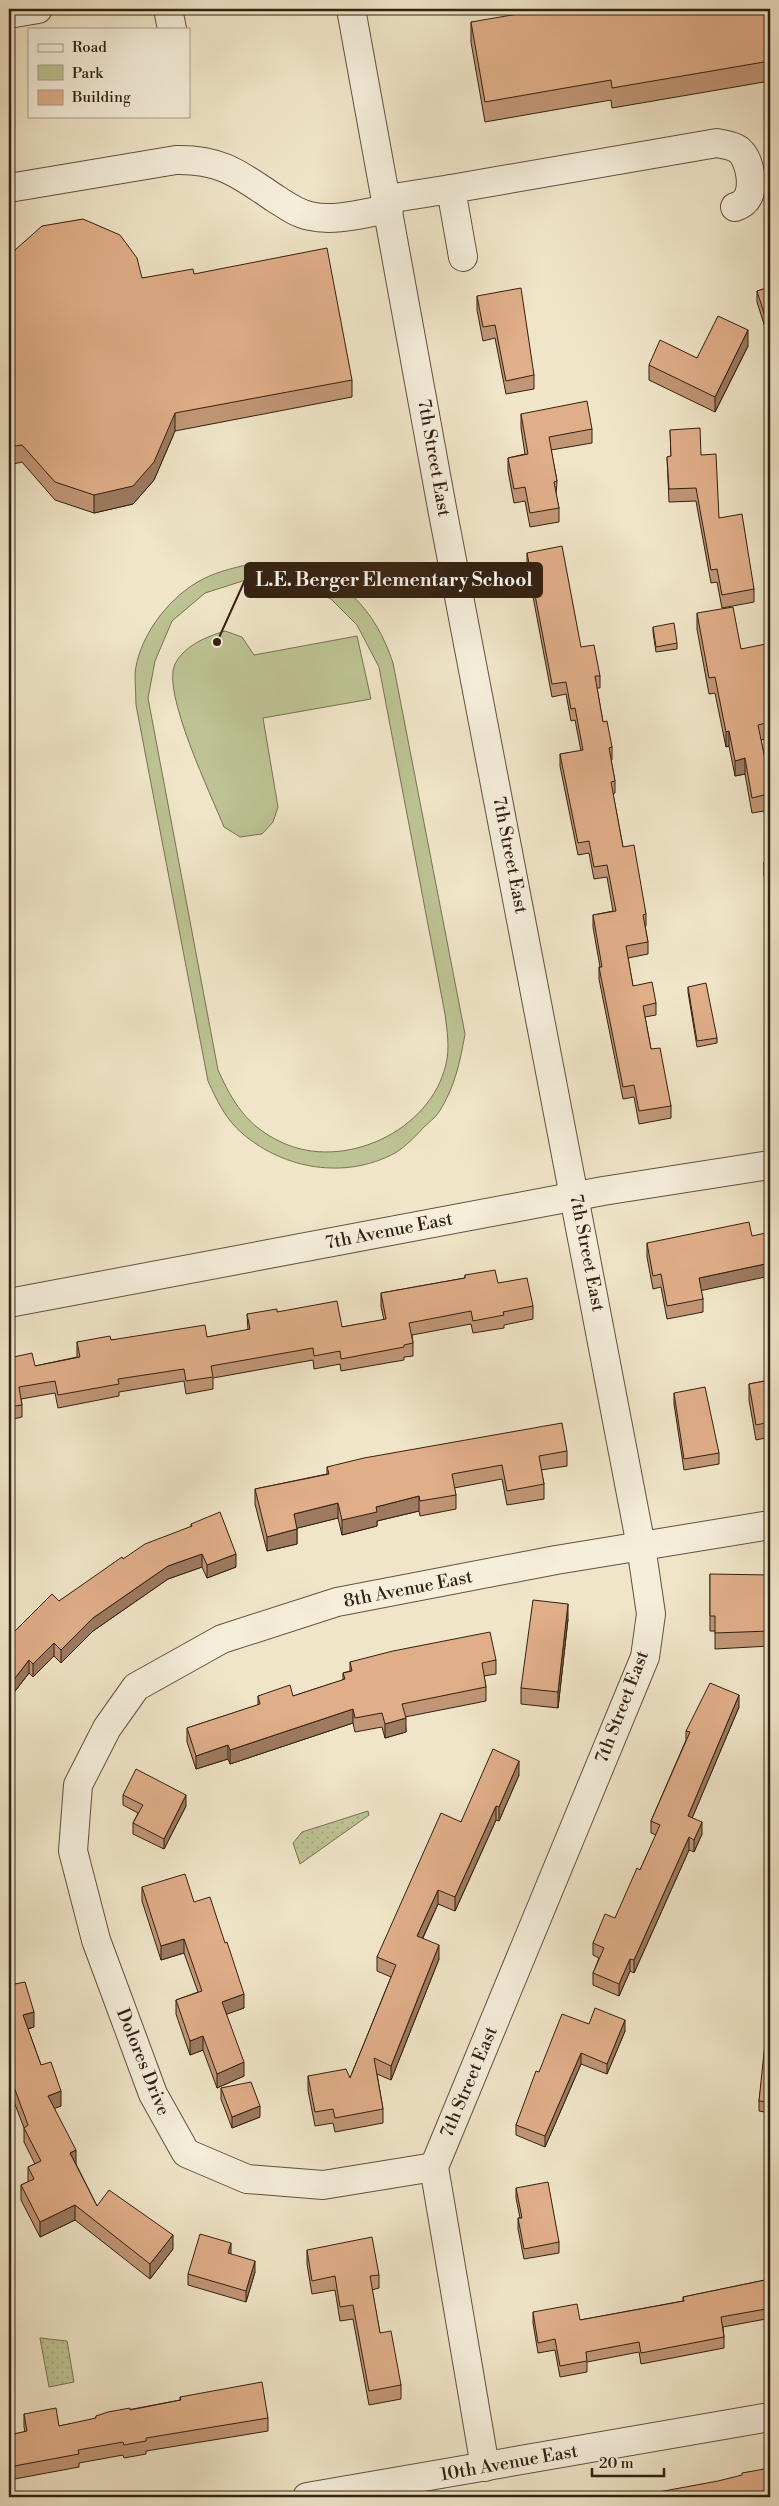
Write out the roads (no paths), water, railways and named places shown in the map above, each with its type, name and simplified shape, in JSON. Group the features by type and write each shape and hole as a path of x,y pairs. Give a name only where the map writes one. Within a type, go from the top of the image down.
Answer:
{"street":[{"path":"9,14 38,9"},
{"path":"168,9 172,28"},
{"name":"7th Street East","path":"351,9 442,508 576,1196 641,1546 651,1614 645,1657 434,2167"},
{"path":"9,188 176,160 191,160 210,162 234,171 297,212 328,218 451,189 717,144 732,146 741,152 746,159 751,180 750,193 746,201 736,207"},
{"path":"451,189 463,257"},
{"name":"7th Avenue East","path":"9,1303 576,1196 770,1165"},
{"name":"8th Avenue East","path":"95,1752 107,1728 136,1687 222,1640 337,1602 641,1546 770,1525"},
{"name":"Dolores Drive","path":"95,1752 78,1785 73,1850 96,1940 152,2094 186,2153 247,2179 323,2185 434,2167"},
{"path":"434,2167 485,2467"},
{"name":"10th Avenue East","path":"307,2497 770,2417"}],"place":[{"name":"L.E. Berger Elementary School","path":"217,642"}]}
